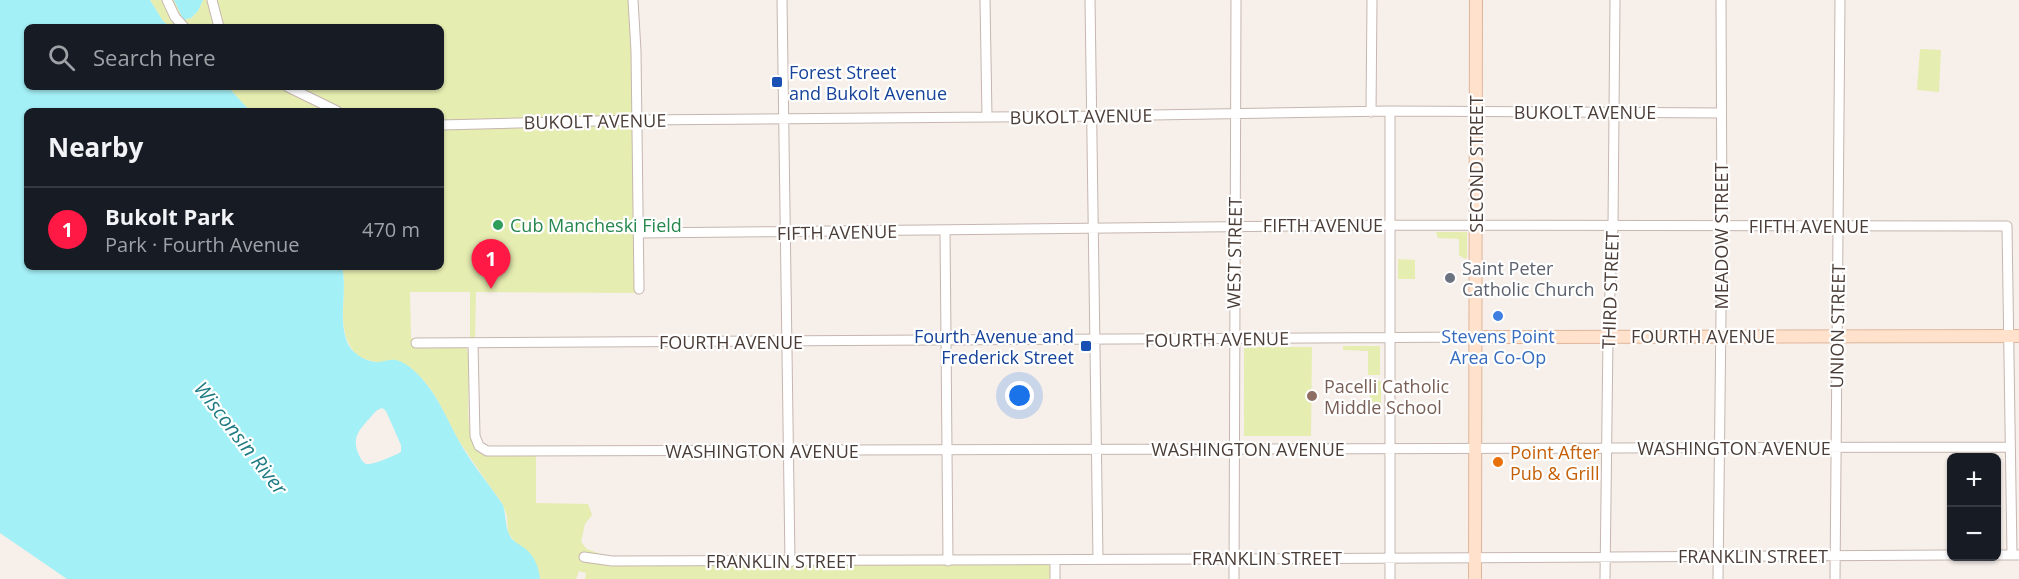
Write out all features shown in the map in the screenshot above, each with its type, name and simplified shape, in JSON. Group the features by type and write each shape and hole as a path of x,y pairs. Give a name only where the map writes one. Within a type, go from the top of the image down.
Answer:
{"street":[{"path":"167,0 175,17 181,24"},
{"path":"212,0 218,24"},
{"path":"633,0 639,289"},
{"path":"782,0 790,562"},
{"path":"985,0 987,117"},
{"path":"1090,0 1098,559"},
{"name":"WEST STREET","path":"1234,579 1233,338 1236,0"},
{"path":"1371,112 1372,0"},
{"name":"SECOND STREET","path":"1475,579 1476,0"},
{"name":"THIRD STREET","path":"1605,579 1615,0"},
{"name":"MEADOW STREET","path":"1718,579 1722,226 1721,0"},
{"name":"UNION STREET","path":"1835,579 1840,0"},
{"path":"294,90 331,108"},
{"path":"1390,111 1388,337 1390,579"},
{"name":"BUKOLT AVENUE","path":"444,125 636,120 1390,111 1721,113"},
{"name":"FIFTH AVENUE","path":"639,233 1389,225 2007,226 2013,336"},
{"path":"945,230 948,561"},
{"path":"2013,336 2010,447 2015,555"},
{"name":"FOURTH AVENUE","path":"416,343 2013,336"},
{"name":"WASHINGTON AVENUE","path":"473,343 475,436 478,446 487,451 2010,447"},
{"name":"FRANKLIN STREET","path":"584,557 612,561 790,562 1475,556 1947,555"},
{"path":"1055,560 1055,579"}],"green space":[{"path":"150,0 174,0 180,13 190,19 198,11 203,0 631,0 634,284 635,288 641,290 641,293 476,292 475,339 470,339 470,292 410,292 411,338 415,339 415,344 467,349 469,425 477,450 486,456 536,456 536,503 588,504 592,515 585,524 581,542 587,549 606,556 1059,555 1060,579 585,579 586,573 579,571 576,579 540,579 539,573 508,533 507,516 503,505 461,444 429,387 407,367 362,358 349,344 346,335 343,316 343,270 444,270 444,108 247,108 231,90 444,90 444,24 166,24"},
{"path":"1920,49 1941,50 1939,92 1917,90"},
{"path":"1436,232 1467,232 1467,258 1459,255 1459,239 1438,238"},
{"path":"1398,259 1415,260 1415,279 1398,279"},
{"path":"1343,346 1380,346 1380,375 1368,375 1368,351 1343,350"},
{"path":"1244,347 1312,347 1311,436 1244,436"},
{"path":"1366,381 1381,381 1381,410 1362,410 1362,404 1370,403 1370,392 1366,392"}],"water":[{"name":"Wisconsin River","path":"0,0 150,0 166,24 24,24 24,90 231,90 247,108 24,108 24,270 343,270 343,325 350,348 369,361 402,362 427,384 464,449 503,505 510,537 532,556 538,567 540,579 67,579 0,533","holes":["382,408 386,411 401,445 401,452 378,462 366,464 356,448 357,435 376,411"]},
{"path":"174,0 203,0 198,11 190,19 184,21"}],"place":[{"name":"Forest Street and Bukolt Avenue","path":"777,82"},
{"name":"Cub Mancheski Field","path":"498,225"},
{"name":"Saint Peter Catholic Church","path":"1450,278"},
{"name":"Bukolt Park","path":"491,289"},
{"name":"Stevens Point Area Co-Op","path":"1498,316"},
{"name":"Fourth Avenue and Frederick Street","path":"1086,346"},
{"name":"Pacelli Catholic Middle School","path":"1312,396"},
{"name":"Point After Pub & Grill","path":"1498,462"}]}
